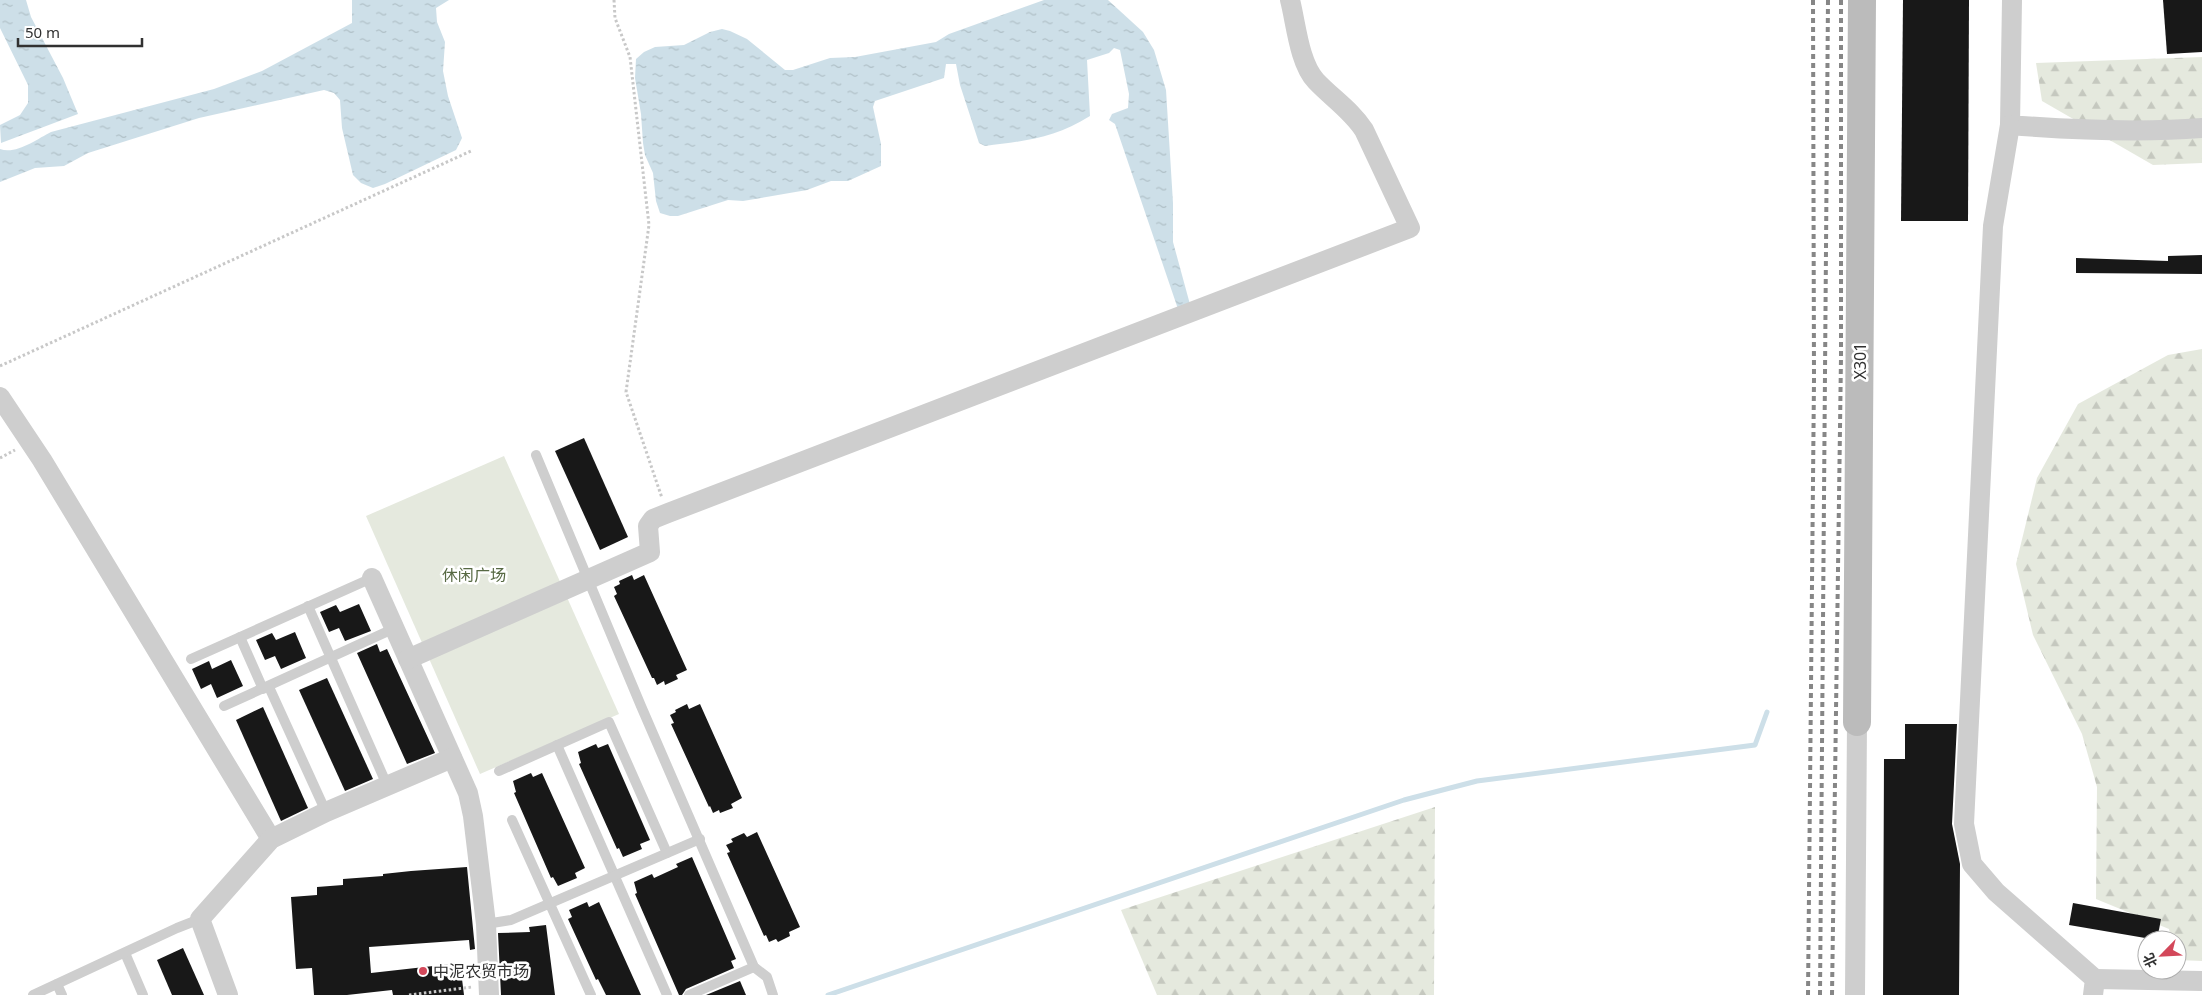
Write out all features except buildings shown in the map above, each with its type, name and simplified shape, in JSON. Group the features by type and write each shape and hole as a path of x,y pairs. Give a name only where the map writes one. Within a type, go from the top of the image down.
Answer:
{"main road":[{"name":"X301","path":"1857,722 1862,0"}],"street":[{"path":"408,659 589,577 650,552 648,526 653,520 668,513 1410,228 1364,130 1354,115 1315,80 1310,72 1301,50 1290,0"},
{"path":"2012,0 2010,125 1993,226 1964,824 1972,864 1996,892 2094,987 2202,981"},
{"path":"2010,125 2069,130 2154,132 2202,128"},
{"path":"0,396 42,460 271,839"},
{"path":"372,578 468,793 473,816 486,924 489,990"},
{"path":"1855,995 1857,722"},
{"path":"228,995 200,919 235,882 271,839 326,812 452,758"}],"lane":[{"path":"536,455 589,577 641,706 754,967 767,977 773,995"},
{"path":"191,660 372,578"},
{"path":"308,606 387,785"},
{"path":"224,706 395,628"},
{"path":"240,637 326,812"},
{"path":"500,771 609,722 667,853"},
{"path":"557,745 667,995"},
{"path":"512,820 591,995"},
{"path":"486,924 511,920 700,839"},
{"path":"33,995 200,919"},
{"path":"125,953 143,995"},
{"path":"689,995 754,967"},
{"path":"57,984 62,995"}],"path":[{"path":"614,0 615,18 630,57 649,225 626,392 668,513"},
{"path":"0,366 471,150"},
{"path":"408,995 489,990"}],"green space":[{"path":"2202,57 2202,163 2153,165 2042,101 2036,63"},
{"path":"2202,349 2202,961 2187,960 2187,930 2169,930 2096,899 2097,787 2082,734 2033,635 2016,564 2037,478 2078,404 2168,355"},
{"name":"休闲广场","path":"504,456 619,714 480,774 366,516"},
{"path":"1435,807 1434,995 1157,995 1121,910"}],"water":[{"path":"0,0 26,0 31,17 63,78 78,114 1,143 0,125 20,115 28,103 28,85 0,28"},
{"path":"352,0 449,0 436,8 437,22 445,42 443,71 448,96 462,138 456,150 385,184 373,188 361,183 353,175 342,128 340,100 334,93 324,90 199,118 88,153 64,166 35,168 0,182 0,149 13,150 51,132 214,89 262,71 352,23"},
{"path":"1044,0 1108,0 1143,32 1154,50 1166,90 1173,203 1173,242 1191,308 1178,309 1115,124 1109,120 1112,114 1128,108 1129,94 1120,50 1114,48 1109,53 1087,60 1090,116 1052,134 985,146 979,143 960,85 956,64 946,64 944,78 875,101 873,107 881,144 881,166 848,181 831,181 807,190 743,201 728,200 678,216 660,213 656,201 653,173 645,155 635,78 636,59 644,52 655,47 684,45 710,32 722,29 747,39 785,70 793,70 830,58 855,57 936,42 949,34"}],"waterway":[{"path":"828,995 1404,800 1477,781 1755,745 1767,712"}],"railway":[{"path":"1808,995 1814,379 1813,0"},
{"path":"1820,995 1828,0"},
{"path":"1832,995 1841,357 1841,0"}],"place":[{"name":"中泥农贸市场","path":"423,971"}]}
